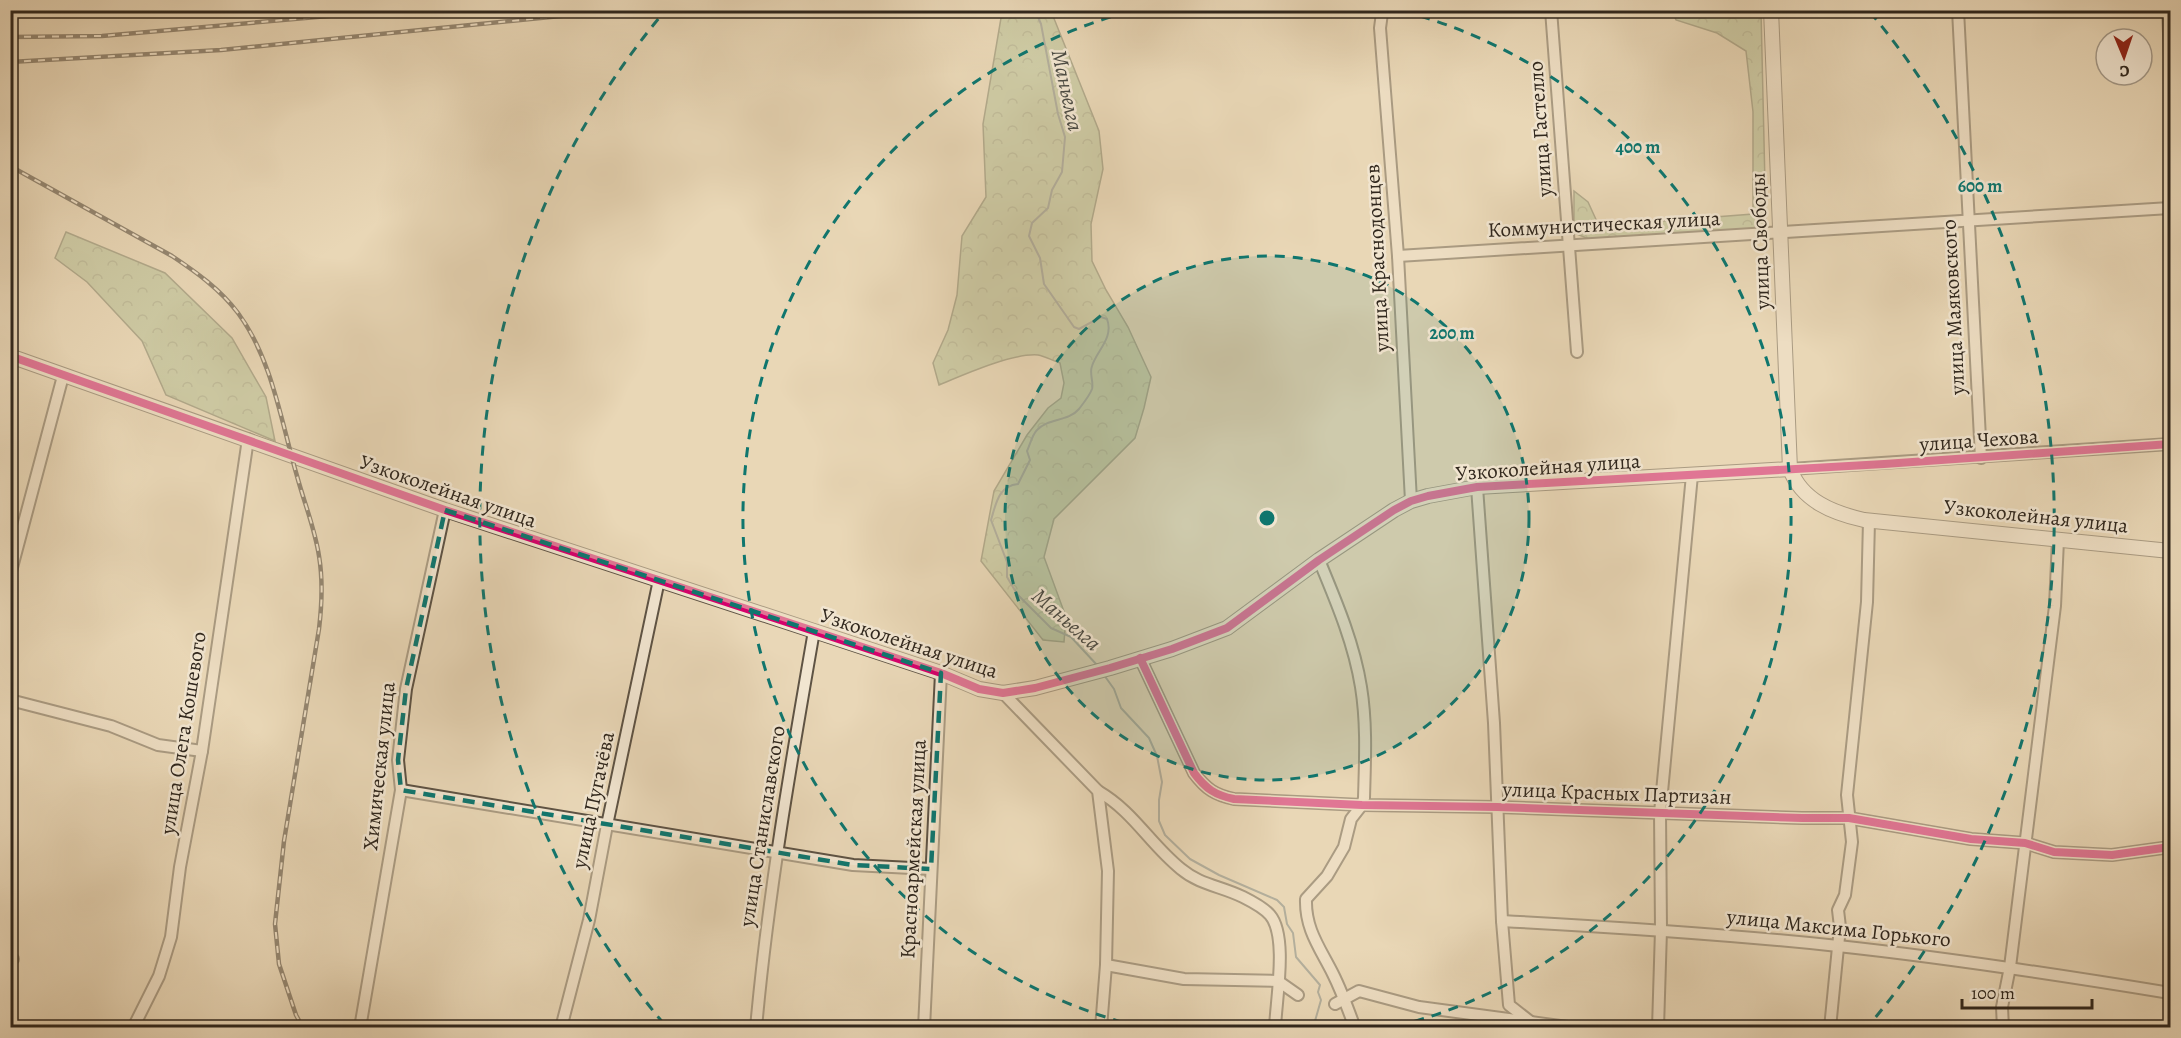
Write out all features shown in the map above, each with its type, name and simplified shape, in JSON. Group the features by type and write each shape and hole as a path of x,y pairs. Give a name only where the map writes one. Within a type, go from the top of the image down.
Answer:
{"street":[{"name":"улица Гастелло","path":"1551,10 1577,352"},
{"name":"улица Свободы","path":"1772,10 1790,469"},
{"name":"улица Маяковского","path":"1958,10 1982,458"},
{"path":"2168,10 2170,57"},
{"name":"улица Краснодонцев","path":"1385,12 1380,28 1398,256 1412,501"},
{"name":"Коммунистическая улица","path":"1398,256 2170,208"},
{"name":"Узкоколейная улица","path":"10,356 446,510 941,673 979,688 1003,693 1035,688 1110,668 1227,628 1319,560 1394,510 1412,501 1446,492 1476,488 1790,469 1794,480 1803,491 1820,505 1840,515 1869,521 2170,551"},
{"path":"10,575 63,376"},
{"name":"улица Олега Кошевого","path":"134,1028 159,975 171,937 180,867 202,751 248,439"},
{"name":"улица Чехова","path":"1790,469 2170,444"},
{"path":"1658,1028 1660,813 1692,475"},
{"path":"1476,488 1494,723 1502,921 1509,1005 1532,1023"},
{"name":"Химическая улица","path":"360,1028 401,789 398,760 406,689 446,510"},
{"path":"1830,1028 1840,927 1838,910 1845,895 1852,842 1847,795 1867,602 1869,521"},
{"path":"2004,1028 2002,1007 2010,967 2055,606 2058,540"},
{"path":"1319,560 1342,616 1360,686 1365,736 1364,798 1362,805 1351,819 1344,847 1327,876 1306,899 1306,916 1340,1002 1355,1028"},
{"name":"улица Пугачёва","path":"561,1028 589,920 659,580"},
{"name":"улица Станиславского","path":"756,1028 776,851 814,631"},
{"name":"улица Красных Партизан","path":"1140,658 1194,774 1206,788 1220,796 1234,799 1362,805 1849,818 1971,839 2025,843 2054,852 2112,855 2170,847"},
{"name":"Красноармейская улица","path":"924,1028 941,673"},
{"path":"1003,693 1098,791 1116,802 1138,824 1163,855 1193,879 1242,897 1269,914 1277,928 1279,946 1275,1028"},
{"path":"10,700 111,726 158,745 202,751"},
{"path":"401,789 853,865 931,869"},
{"path":"1098,791 1108,871 1106,965 1101,1028"},
{"name":"улица Максима Горького","path":"1502,921 1660,930 1837,946 2010,967 2170,993"},
{"path":"1106,965 1184,979 1278,981 1298,995"},
{"path":"1340,1002 1359,991 1419,1007 1575,1028"}],"highlighted area":[{"path":"445,510 941,673 931,869 853,865 401,790 398,760 406,689"}],"green space":[{"path":"1051,11 1099,131 1103,169 1091,224 1092,261 1128,327 1151,377 1135,438 1054,519 1044,557 1066,617 1064,642 1043,640 981,561 994,491 1027,435 1048,408 1061,398 1064,383 1060,363 1038,355 1015,357 939,385 933,363 948,330 957,295 962,236 986,197 983,124 1001,18"},
{"path":"1672,11 1761,11 1766,228 1589,239 1574,233 1574,191 1588,202 1599,226 1753,214 1753,112 1746,51 1717,33 1676,20"},
{"path":"66,232 165,273 232,338 266,397 275,441 166,395 142,341 87,282 55,258"}],"waterway":[{"name":"Маньелга","path":"1035,10 1041,24 1058,114 1065,137 1062,172 1052,190 1048,208 1032,223 1029,236 1040,258 1044,284 1074,327 1079,329 1101,317 1107,319 1109,326 1107,338 1092,366 1092,386 1088,397 1074,413 1047,423 1035,432 1027,451 1030,460 1018,484 1011,485 1002,492 996,502 991,520 1007,562 1007,577 1017,594 1051,628 1071,637 1097,665"},
{"name":"Маньелга","path":"1104,675 1114,689 1121,708 1149,738 1157,756 1162,782 1159,821 1165,835 1190,859 1219,875 1277,900 1284,907 1287,924 1293,933 1296,957 1320,985 1318,992 1321,1000 1313,1028"}],"railway":[{"path":"10,37 102,36 397,10"},
{"path":"10,62 221,50 621,10"},
{"path":"10,166 190,268 223,296 238,313 250,331 267,370 315,536 321,574 319,629 284,841 275,924 279,964 296,1015 303,1028"}],"cycle path":[{"path":"10,356 445,510 941,673 979,689 1003,693 1035,688 1110,668 1172,649 1227,628 1319,560 1394,510 1411,501 1428,496 1477,487 1884,464 2170,444"},
{"path":"1140,658 1194,773 1211,790 1234,799 1362,805 1849,818 1971,839 2025,843 2054,852 2112,855 2170,847"}]}
